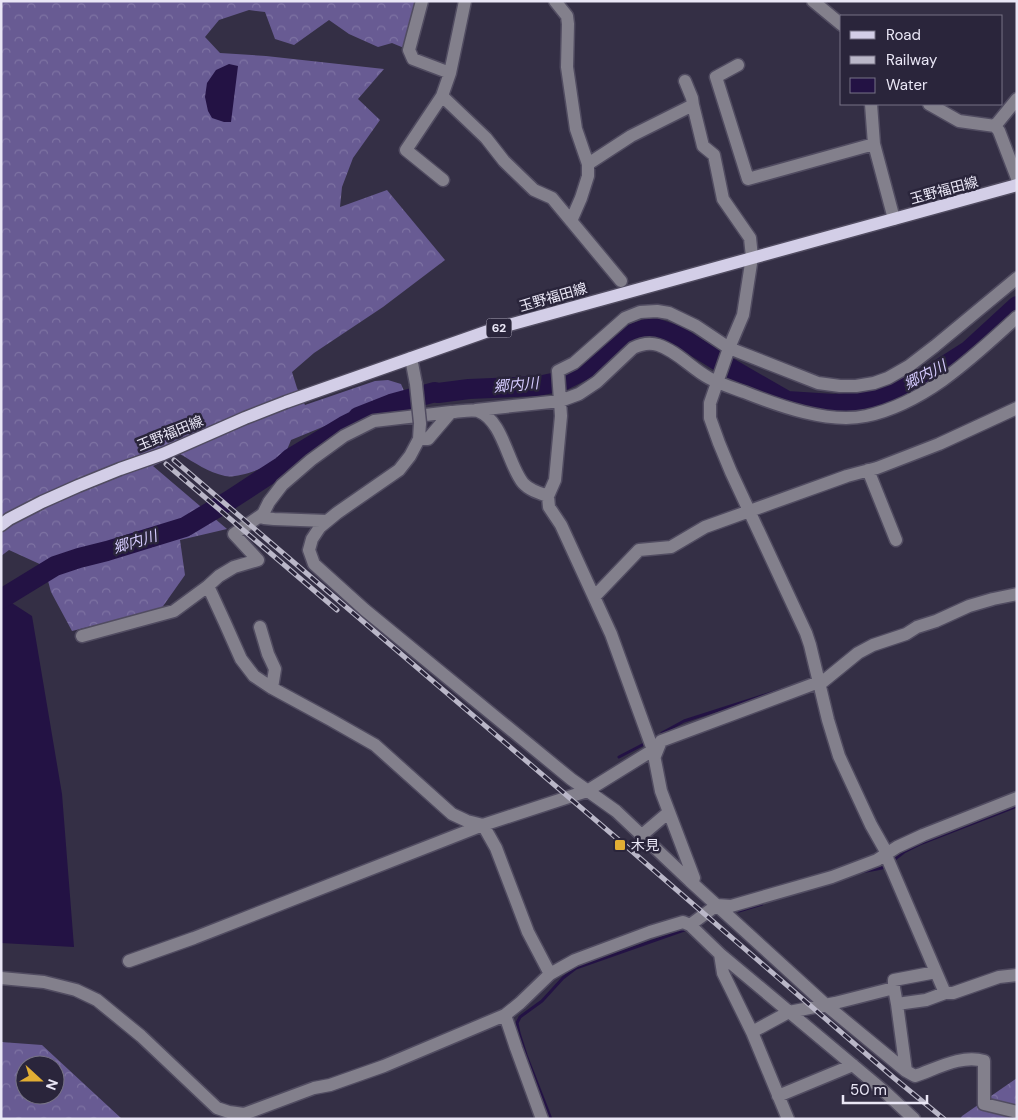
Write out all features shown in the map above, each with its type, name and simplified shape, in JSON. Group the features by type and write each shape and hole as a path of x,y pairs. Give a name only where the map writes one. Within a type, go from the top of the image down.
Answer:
{"main road":[{"name":"玉野福田線","path":"1,525 8,519 78,486 163,454 245,418 491,330 1017,185"}],"street":[{"path":"422,1 409,50 413,59 450,73"},
{"path":"443,180 406,150 442,96 450,73 465,1"},
{"path":"555,1 567,16 567,67 576,129 588,164 588,176 571,221"},
{"path":"813,1 840,22"},
{"path":"738,65 716,77 748,179 874,144"},
{"path":"685,81 692,98 703,146 714,155 723,199 750,238 752,258 743,315 710,403 710,418 749,512 806,633 839,756 884,848 945,993"},
{"path":"442,96 486,138 504,161 534,190 552,198 621,281"},
{"path":"995,126 1017,99"},
{"path":"588,164 631,136 693,105"},
{"path":"871,105 874,144 894,219"},
{"path":"931,105 959,121 995,126 999,131 1017,178"},
{"path":"690,881 694,878 661,791 654,753 611,634 561,525 549,507 548,496 555,480 560,416 558,371 574,363 638,306 669,313 696,326 728,351 818,383 856,386 874,383 888,378 909,366 1017,278"},
{"path":"82,636 174,610 234,566 258,560 234,534 263,514 269,502 282,485 311,460 344,436 374,421 496,408 560,399 579,394 597,382 633,348 650,343 660,345 674,353 708,378 718,379 780,406 833,418 864,417 893,408 912,399 942,380 975,355 1017,317"},
{"path":"411,358 420,424 419,439 410,456 399,470 337,512 320,528 312,539 309,550 314,564 365,610 570,779 616,811 826,1005 906,1071 915,1076 960,1060 975,1058 984,1061 984,1104 1017,1112"},
{"path":"494,424 496,408"},
{"path":"595,596 638,550 671,547 705,526 939,444 1017,408"},
{"path":"476,410 485,414 494,424 524,485 548,496"},
{"path":"419,439 428,439 450,412"},
{"path":"868,470 896,540"},
{"path":"263,514 264,518 327,521"},
{"path":"208,586 241,659 254,676 272,688 375,745 452,814 467,821 483,825 496,848 528,932 550,974"},
{"path":"129,961 194,938 483,825 588,791 654,753 661,742 820,683 858,653 873,645 906,634 917,627 936,621 969,606 1017,594"},
{"path":"260,627 268,654 275,669 272,688"},
{"path":"690,924 717,905 731,906 832,877 877,860 888,860 923,835 1017,798"},
{"path":"642,835 669,812"},
{"path":"1,978 44,982 76,990 97,1000 141,1036 217,1108 244,1114 314,1088 330,1085 384,1066 506,1015 550,974 575,960 650,932 683,922 690,924 720,954 885,1092 914,1119"},
{"path":"720,954 723,973 752,1032 788,1119"},
{"path":"906,1071 894,980 936,972"},
{"path":"897,1004 926,1000 945,993 953,993 999,977 1017,976"},
{"path":"752,1032 789,1012 894,988"},
{"path":"506,1015 542,1119"},
{"path":"778,1096 853,1065"}],"green space":[{"path":"1,1 415,1 404,48 392,43 378,47 349,34 329,20 294,45 275,39 265,12 249,10 219,20 205,37 220,53 384,69 358,99 380,120 353,158 342,187 340,207 387,190 445,260 383,307 314,353 292,372 305,405 375,381 388,380 401,384 405,393 291,440 282,457 277,461 246,474 225,476 202,467 180,454 153,466 227,529 180,540 185,575 161,609 72,631 51,592 44,566 9,550 1,556"},
{"path":"1,1042 42,1045 53,1055 15,1055 15,1105 65,1105 65,1066 122,1119 1,1119"},
{"path":"1017,1078 1017,1119 960,1119 962,1116"}],"water":[{"path":"229,64 238,66 231,122 224,122 212,118 208,111 205,97 207,83 216,70"},
{"path":"1,596 32,616 62,794 74,947 1,943"}],"waterway":[{"name":"郷内川","path":"1,599 55,566 185,527 358,417 391,404 435,392 538,386 562,381 590,367 628,335 652,327 678,336 787,401 834,404 868,401 888,395 932,374 968,351 1017,306"},
{"path":"662,733 684,721 784,689"},
{"path":"619,757 644,744"},
{"path":"891,862 904,852 922,843 1017,806"},
{"path":"861,872 886,866"},
{"path":"739,911 762,904"},
{"path":"551,1119 519,1033 517,1023 520,1017 542,1001 563,978 576,968 687,929"}],"railway":[{"path":"174,460 944,1119"},
{"path":"166,464 337,610"}],"place":[{"name":"木見","path":"620,845"}]}
